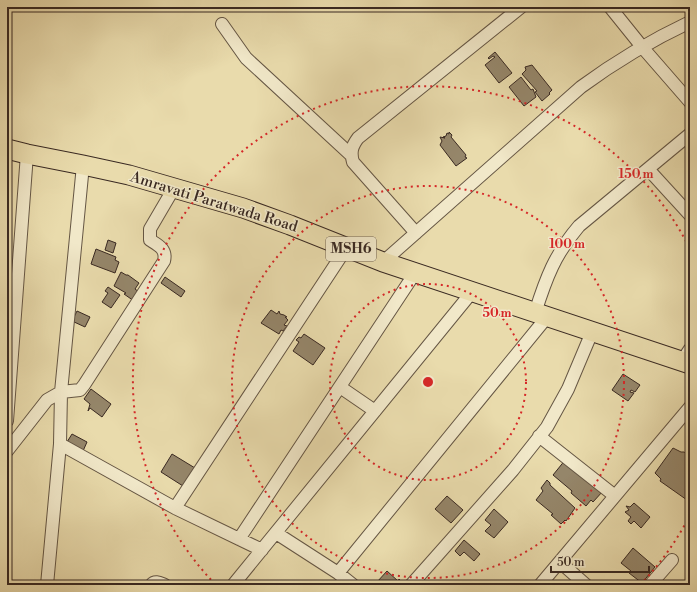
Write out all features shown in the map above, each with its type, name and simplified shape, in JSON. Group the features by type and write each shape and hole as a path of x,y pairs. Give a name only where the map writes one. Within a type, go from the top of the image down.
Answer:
{"main road":[{"name":"Amravati Paratwada Road","path":"7,149 83,165 174,188 243,208 415,273 592,332 687,358"}],"street":[{"path":"416,233 353,162 351,155 352,146 358,138 521,7"},
{"path":"610,7 642,48 690,102"},
{"path":"383,262 581,87 606,69 666,33 690,22"},
{"path":"222,24 246,58 351,155"},
{"path":"338,573 541,315 544,284 555,260 567,240 579,226 690,134"},
{"path":"7,421 12,283 27,154"},
{"path":"47,585 60,444 61,392 83,165"},
{"path":"648,169 690,215"},
{"path":"7,451 47,400 61,392 80,390 164,260 164,251 160,246 150,240 150,229 174,188"},
{"path":"175,508 347,247"},
{"path":"240,539 415,273"},
{"path":"233,585 472,292"},
{"path":"411,585 513,470 547,427 568,389 592,332"},
{"path":"340,387 375,411"},
{"path":"540,585 690,407"},
{"path":"540,436 615,496"},
{"path":"60,444 175,508 262,550"},
{"path":"276,533 338,573 353,585"},
{"path":"650,585 672,560"},
{"path":"560,562 586,585"},
{"path":"151,585 158,582 165,585"}],"building":[{"path":"495,52 512,73 499,83 485,65 495,57 493,56 489,59 488,58"},
{"path":"532,65 552,90 549,93 550,94 542,101 535,92 537,91 522,74 526,70 525,67"},
{"path":"521,77 531,90 533,89 536,97 524,106 509,87"},
{"path":"449,132 452,135 451,137 467,158 456,166 440,145 442,141 440,137 445,138 443,137 446,136 447,133 449,134"},
{"path":"108,240 116,243 113,253 105,250"},
{"path":"96,249 116,257 115,260 119,262 115,273 91,264"},
{"path":"121,272 139,283 135,289 139,292 134,301 124,294 126,293 114,286"},
{"path":"165,277 185,291 181,297 161,283"},
{"path":"108,287 120,295 111,308 102,302 108,293 105,291"},
{"path":"271,310 277,314 279,311 280,314 287,317 285,317 288,320 284,325 287,326 283,331 281,330 279,334 261,323"},
{"path":"77,311 90,317 85,327 72,321"},
{"path":"304,334 325,348 313,365 293,351 299,342 296,340 299,337 301,338"},
{"path":"623,374 640,385 635,392 631,390 630,392 634,393 628,401 612,390"},
{"path":"91,389 111,404 102,417 90,408 88,411 90,404 84,399"},
{"path":"72,434 87,442 83,451 67,442"},
{"path":"673,448 690,456 690,495 687,500 660,481 661,479 655,473"},
{"path":"172,454 195,468 183,486 161,472"},
{"path":"566,459 603,491 593,502 591,500 586,506 571,493 572,491 553,475"},
{"path":"547,480 550,485 575,508 566,521 565,520 561,524 551,515 553,514 536,500 543,491 541,488"},
{"path":"447,496 463,510 451,523 435,509"},
{"path":"634,503 650,517 641,528 634,521 631,524 628,521 631,517 625,512 629,510 626,506 630,507"},
{"path":"494,509 508,522 494,538 485,531 491,525 485,520"},
{"path":"464,540 480,554 474,561 464,552 460,556 455,551"},
{"path":"633,548 655,567 642,583 629,573 631,571 621,563"},
{"path":"387,571 398,581 399,579 403,583 401,585 380,585 377,582"}]}
